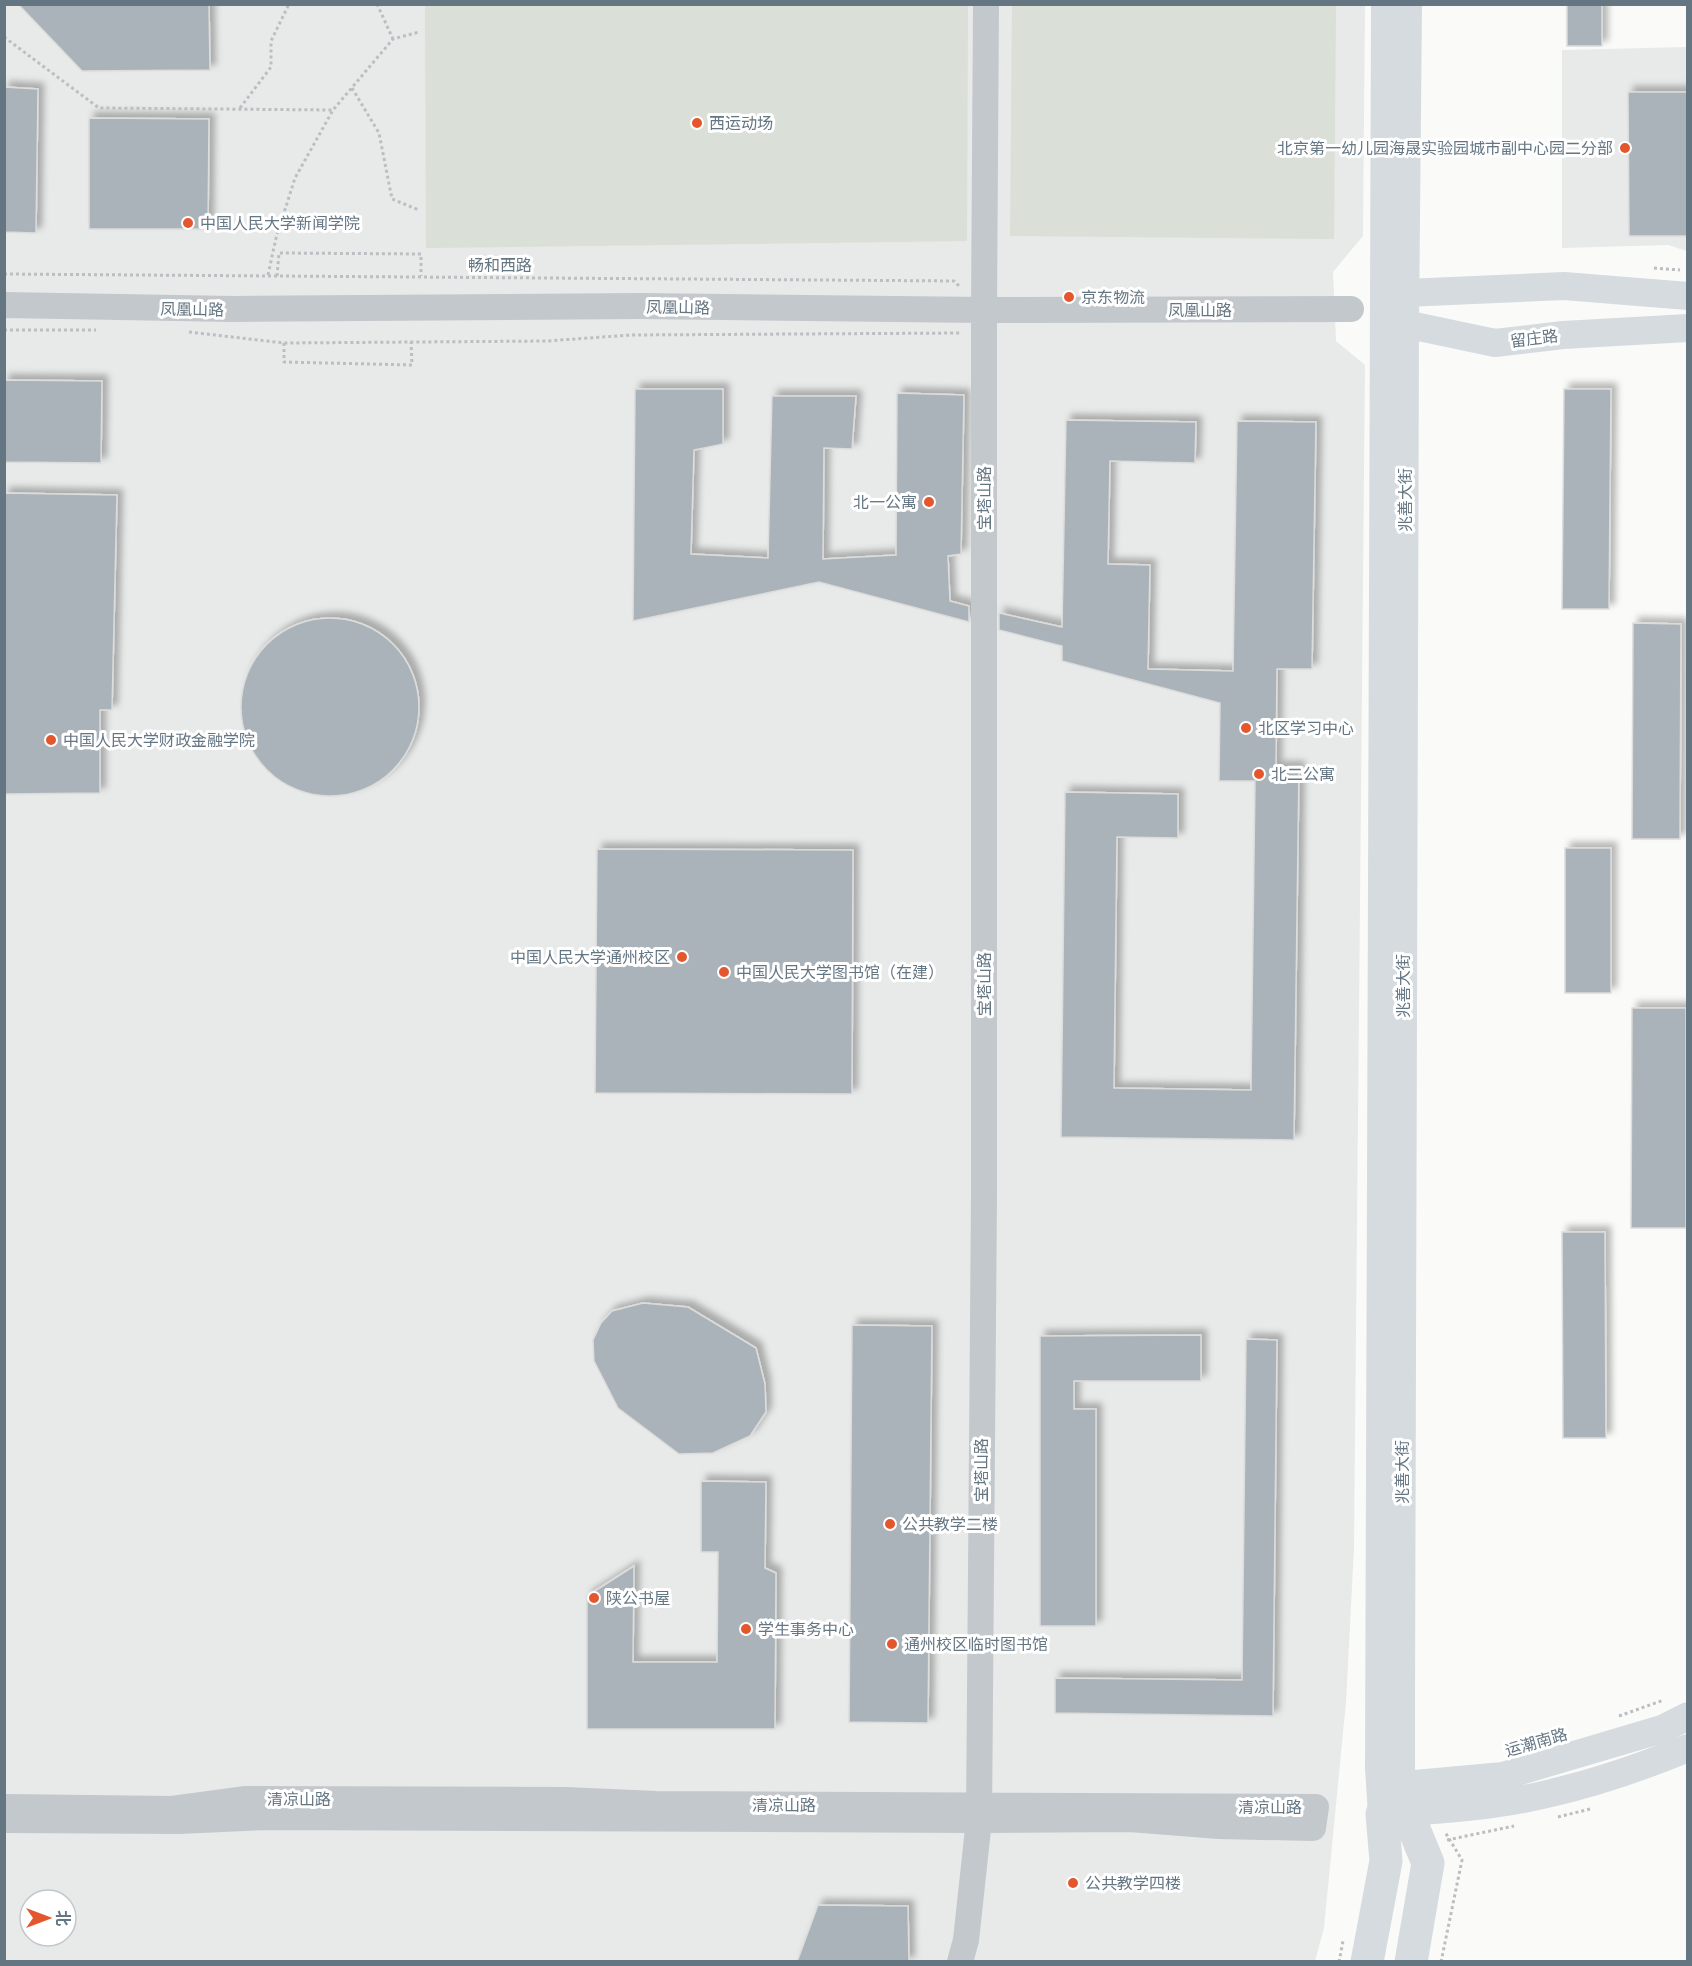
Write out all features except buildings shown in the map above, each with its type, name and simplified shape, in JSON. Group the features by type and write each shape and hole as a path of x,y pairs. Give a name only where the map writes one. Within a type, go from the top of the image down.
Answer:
{"main road":[{"name":"兆善大街","path":"1367,1962 1386,1861 1392,1799 1394,309 1385,4"},
{"name":"兆善大街","path":"1394,309 1408,4"},
{"path":"1394,309 1564,286 1688,296"},
{"name":"留庄路","path":"1394,309 1495,343 1563,335 1688,327"},
{"name":"运潮南路","path":"1392,1799 1503,1776 1662,1729 1680,1707"},
{"path":"1392,1799 1483,1805 1545,1795 1637,1769 1688,1748"},
{"name":"兆善大街","path":"1392,1799 1428,1863 1411,1962"}],"street":[{"name":"宝塔山路","path":"960,1962 966,1940 979,1813 984,1195 986,4"},
{"name":"凤凰山路","path":"4,305 233,309 640,306 984,321 1351,309"},
{"name":"清凉山路","path":"4,1807 172,1809 246,1799 554,1800 979,1813 1130,1819 1219,1826 1313,1828 1316,1807 979,1813 289,1817 179,1821 4,1820"}],"path":[{"path":"239,109 271,67 271,41 289,4"},
{"path":"377,4 393,39"},
{"path":"268,276 276,238 295,178 333,110 393,39 419,32"},
{"path":"4,37 99,108 333,110"},
{"path":"352,88 379,133 392,199 419,210"},
{"path":"277,276 279,253 421,254 421,277"},
{"name":"畅和西路","path":"4,274 954,281 984,321"},
{"path":"184,331 284,344 548,341 631,335 984,321"},
{"path":"4,330 100,330"},
{"path":"284,344 284,362 412,364 411,342"},
{"path":"1611,1718 1680,1707"}],"shaded area":[{"name":"中国人民大学通州校区","path":"5,5 1365,5 1363,236 1333,272 1336,341 1365,365 1354,1548 1346,1702 1324,1928 1315,1961 5,1962"},
{"name":"西运动场","path":"425,5 968,5 967,241 426,248"},
{"path":"1012,5 1336,5 1334,239 1010,236"},
{"name":"北京第一幼儿园海晟实验园城市副中心园二分部","path":"1687,47 1687,251 1668,245 1562,248 1562,50"}],"place":[{"name":"西运动场","path":"697,123"},
{"name":"北京第一幼儿园海晟实验园城市副中心园二分部","path":"1625,148"},
{"name":"中国人民大学新闻学院","path":"188,223"},
{"name":"京东物流","path":"1069,297"},
{"name":"北一公寓","path":"929,502"},
{"name":"北区学习中心","path":"1246,728"},
{"name":"中国人民大学财政金融学院","path":"51,740"},
{"name":"北二公寓","path":"1259,774"},
{"name":"中国人民大学通州校区","path":"682,957"},
{"name":"中国人民大学图书馆（在建）","path":"724,972"},
{"name":"公共教学二楼","path":"890,1524"},
{"name":"陕公书屋","path":"594,1598"},
{"name":"学生事务中心","path":"746,1629"},
{"name":"通州校区临时图书馆","path":"892,1644"},
{"name":"公共教学四楼","path":"1073,1883"}]}
